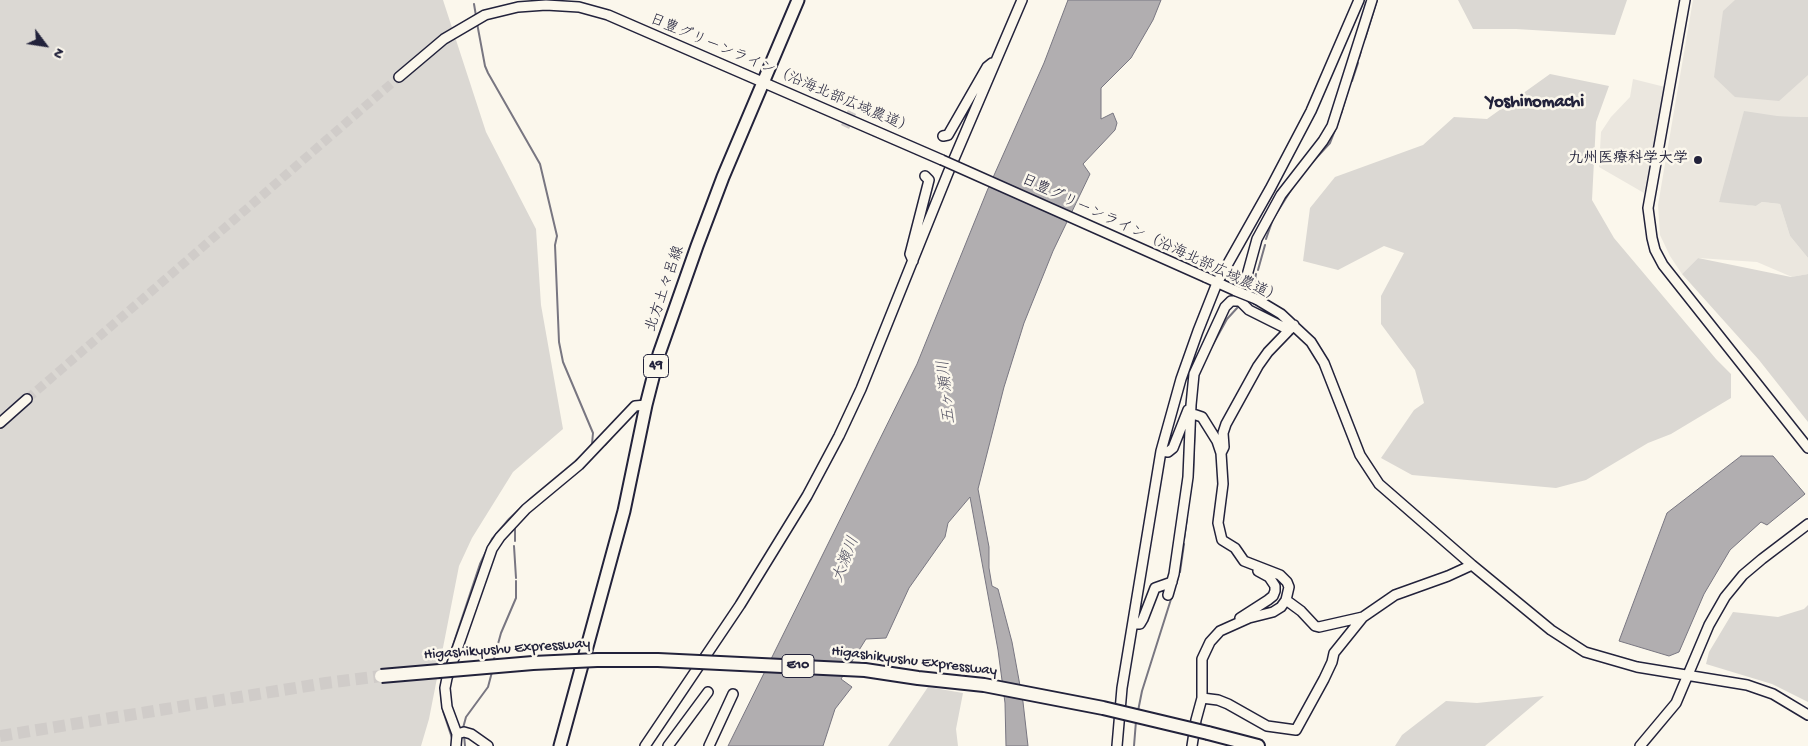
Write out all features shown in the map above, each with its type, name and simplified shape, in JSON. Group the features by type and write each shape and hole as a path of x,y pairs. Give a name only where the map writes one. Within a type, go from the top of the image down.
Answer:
{"highway":[{"name":"Higashikyushu Expressway","path":"382,676 533,663 597,660 658,660 856,669 984,685 1104,708 1258,746"}],"main road":[{"name":"北方土々呂線","path":"560,746 624,511 646,405 659,354 697,246 762,82 798,0"}],"street":[{"path":"645,746 740,605 807,496 861,389 948,173 1022,0"},
{"path":"1117,746 1122,688 1161,451 1181,378 1217,283 1311,111 1359,0"},
{"path":"1240,301 1257,239 1281,195 1323,141 1332,126 1372,0"},
{"path":"1685,0 1648,208 1652,238 1663,265 1808,448"},
{"name":"日豊グリーンライン（沿海北部広域農道）","path":"399,77 444,39 485,15 518,7 546,5 579,7 608,16 762,82 1256,299 1281,314 1291,327 1311,342 1324,363 1360,456 1379,484 1472,565 1551,630 1585,652 1637,667 1747,686 1773,694 1808,715"},
{"path":"943,136 948,136 987,67 996,60"},
{"path":"914,261 910,254 929,180 925,176"},
{"path":"1221,453 1224,447 1223,433 1226,424 1250,379 1262,359 1291,327 1249,310 1240,301"},
{"path":"1168,595 1180,542 1188,477 1190,409 1194,374 1200,357 1225,307 1231,302 1240,301"},
{"path":"0,423 27,399"},
{"path":"456,746 457,734 446,707 445,688 492,549 504,532 526,509 579,465 635,406 646,405"},
{"path":"1161,451 1168,452 1173,448 1190,409"},
{"path":"1190,409 1202,417 1217,442 1221,453 1222,484 1218,523 1219,534 1222,540 1235,548 1244,561 1256,571 1269,577 1275,586 1273,596 1228,628"},
{"path":"1640,746 1676,703 1709,625 1725,597 1756,564 1808,524"},
{"path":"1192,746 1202,698 1202,668 1205,650 1214,636 1249,618 1273,612 1286,600 1289,587 1285,579 1272,571 1253,566 1244,561"},
{"path":"1202,698 1218,700 1228,704 1267,726 1296,730 1324,679 1334,653 1363,617 1395,595 1448,576 1472,565"},
{"path":"1133,624 1140,624 1143,620 1155,588 1172,582"},
{"path":"1286,600 1301,611 1315,626 1363,617"},
{"path":"668,746 708,692"},
{"path":"708,746 733,694"},
{"path":"457,734 464,732 471,734 488,746"}],"shaded area":[{"path":"0,0 443,0 486,132 536,229 541,305 563,429 513,472 472,538 459,566 429,719 421,746 0,746"},
{"path":"1458,0 1627,0 1615,35 1516,29 1473,29"},
{"name":"九州医療科学大学","path":"1693,0 1808,0 1808,117 1777,116 1719,201 1756,206 1762,202 1780,204 1790,236 1808,258 1808,274 1792,277 1757,262 1698,258 1682,274 1670,256 1660,235 1658,205"},
{"path":"1735,0 1808,0 1808,75 1779,101 1735,97 1714,77 1723,11"},
{"path":"1550,74 1609,86 1596,122 1592,200 1614,238 1716,359 1731,374 1731,398 1671,434 1648,443 1586,480 1556,488 1412,475 1381,458 1414,410 1424,403 1415,370 1381,324 1381,296 1404,253 1384,246 1338,270 1303,261 1310,208 1335,177 1423,145 1454,117 1487,119"},
{"path":"1633,79 1665,87 1644,193 1599,167 1601,132 1611,117 1630,97"},
{"path":"1744,111 1777,116 1808,117 1808,258 1790,236 1780,204 1762,202 1756,206 1719,202"},
{"path":"1698,258 1791,277 1808,274 1808,422 1759,360 1682,274"},
{"path":"1808,605 1808,702 1772,684 1706,664 1709,652 1733,612 1778,617 1804,609"},
{"path":"928,687 963,693 956,729 958,746 888,746"},
{"path":"1544,696 1485,746 1395,746 1402,735 1446,701 1477,703"}],"water":[{"path":"1068,0 1161,0 1153,20 1131,58 1101,88 1101,119 1113,113 1117,123 1115,130 1083,164 1090,174 1053,251 1024,323 1004,387 978,489 989,547 989,568 992,586 998,589 1012,642 1023,702 1028,746 1006,746 1005,703 998,650 970,497 948,523 945,537 909,588 886,638 866,639 841,679 852,687 835,709 823,746 728,746 917,364 987,191 1044,63"},
{"path":"1741,456 1773,456 1805,494 1767,525 1761,522 1730,550 1704,594 1679,652 1669,656 1619,641 1667,513"}],"waterway":[{"path":"1365,39 1377,0"},
{"path":"474,4 476,16"},
{"path":"477,23 488,73 540,164 557,236 555,245 559,342 563,362 593,433 592,444 587,451"},
{"path":"1359,58 1361,51"},
{"path":"1352,81 1358,63"},
{"path":"1341,114 1349,87"},
{"path":"1307,168 1330,143 1339,120"},
{"path":"1266,239 1273,219 1296,182"},
{"path":"1258,270 1265,245"},
{"path":"1251,292 1256,274"},
{"path":"1211,348 1227,319 1238,307"},
{"path":"1196,397 1196,407"},
{"path":"1193,475 1195,418"},
{"path":"605,445 612,437"},
{"path":"592,457 601,448"},
{"path":"446,666 480,564 492,539 530,499 578,459"},
{"path":"1187,514 1192,481"},
{"path":"1184,539 1187,518"},
{"path":"515,527 515,541"},
{"path":"1180,572 1184,544"},
{"path":"514,546 516,578"},
{"path":"1176,584 1178,577"},
{"path":"493,662 501,633 516,598 516,581"},
{"path":"1138,711 1142,691 1172,596"},
{"path":"463,728 466,717 488,687 492,672"},
{"path":"441,695 443,711 452,738"},
{"path":"1134,746 1136,721"},
{"path":"464,735 465,746"}],"tunnel":[{"path":"27,399 399,77"},
{"path":"845,127 852,112"},
{"path":"0,736 326,683 381,676"}],"place":[{"name":"九州医療科学大学","path":"1698,160"}],"district":[{"name":"Yoshinomachi","path":"1535,103"}],"water label":[{"name":"五ヶ瀬川","path":"948,392"},
{"name":"大瀬川","path":"847,560"}]}
